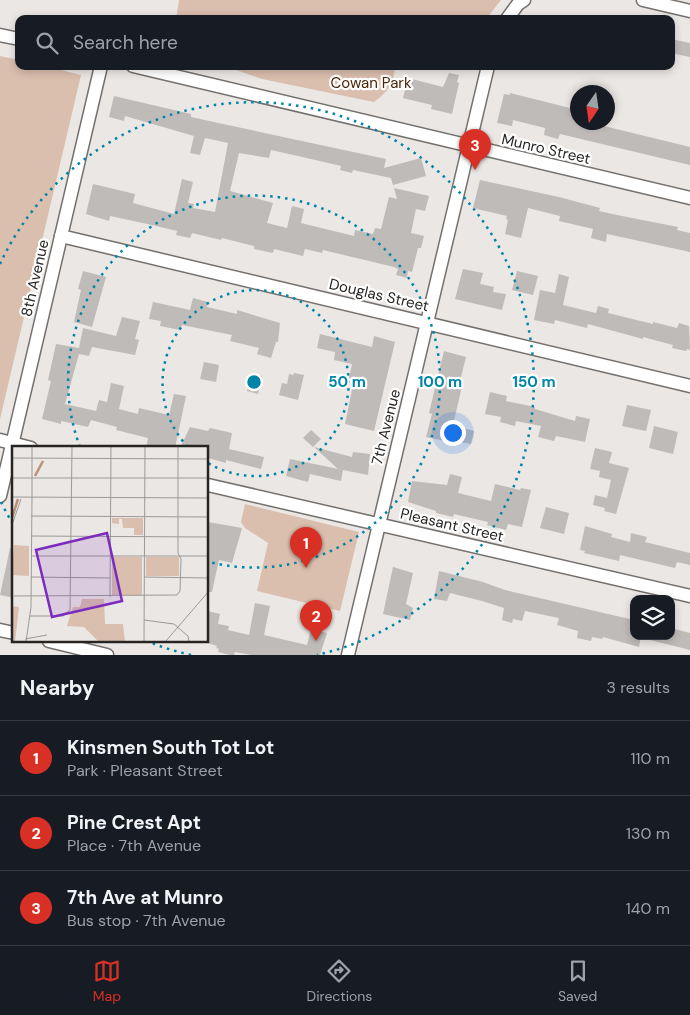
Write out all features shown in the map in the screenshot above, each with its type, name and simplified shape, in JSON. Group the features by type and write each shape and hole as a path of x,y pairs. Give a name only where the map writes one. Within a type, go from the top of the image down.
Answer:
{"street":[{"path":"510,15 518,4 524,0"},
{"path":"643,0 690,10"},
{"path":"0,35 15,38"},
{"name":"8th Avenue","path":"0,496 6,442 61,236 99,70"},
{"name":"Munro Street","path":"149,70 469,148 690,198"},
{"name":"7th Avenue","path":"348,655 377,524 428,323 487,70"},
{"name":"Douglas Street","path":"61,236 690,386"},
{"path":"6,442 23,446"},
{"name":"Pleasant Street","path":"209,485 690,596"},
{"path":"53,642 107,655"}],"green space":[{"path":"179,0 501,0 489,15 177,15"},
{"path":"0,56 15,59 15,70 61,70 81,75 0,419"},
{"name":"Cowan Park","path":"236,70 394,70 389,87 374,102 262,79"},
{"path":"245,504 359,532 340,611 257,591 268,543 245,528 241,522"}],"building":[{"path":"675,40 690,43 690,57 675,54"},
{"path":"449,73 459,75 452,114 431,109 432,105 403,98 408,78 443,87"},
{"path":"510,93 570,108 570,130 615,129 690,147 690,165 560,134 558,139 544,135 545,128 513,120 512,126 497,123 504,94 510,95"},
{"path":"114,96 191,114 191,117 386,159 384,168 421,158 426,176 393,185 391,178 353,170 352,173 340,170 341,166 271,150 269,158 239,153 230,191 273,203 267,223 287,228 292,206 304,209 301,223 354,236 355,230 373,234 375,228 381,229 389,197 397,199 394,188 429,196 425,211 416,209 411,233 424,236 421,248 418,248 412,272 408,271 407,278 396,275 398,269 394,267 323,250 322,253 305,249 303,256 274,249 273,253 254,249 254,246 222,238 221,240 192,233 190,238 176,235 177,231 152,225 110,216 109,221 86,214 93,184 135,194 133,203 174,214 182,179 193,182 188,203 194,204 193,208 215,212 228,143 205,138 200,155 190,153 194,136 125,116 124,121 109,117"},
{"path":"480,180 559,197 600,208 599,211 678,227 677,230 690,233 690,252 607,234 606,242 591,238 593,229 559,221 560,216 528,208 521,238 505,234 507,216 473,208"},
{"path":"463,269 483,273 480,284 494,287 493,292 506,294 502,310 455,299"},
{"path":"83,271 106,277 92,327 74,322 81,290 78,289"},
{"path":"517,271 538,276 533,295 512,290"},
{"path":"559,274 569,277 563,305 596,313 598,306 609,309 608,313 653,324 653,322 677,328 679,323 689,326 690,350 672,348 673,345 588,324 587,328 555,320 554,324 534,320 540,290 555,293"},
{"path":"193,298 208,302 207,307 237,314 237,310 280,323 278,342 276,342 271,358 257,354 259,348 230,341 232,335 182,325 180,330 160,326 161,321 149,319 153,302 190,310"},
{"path":"122,317 140,321 135,339 139,340 135,355 92,347 89,356 79,354 65,404 96,411 99,400 107,402 111,383 124,386 119,409 138,414 139,408 169,415 174,394 186,396 175,446 146,446 148,438 116,430 117,427 91,420 88,427 61,421 61,424 42,419 51,381 48,380 56,344 79,348 83,328 116,336"},
{"path":"320,334 372,347 374,336 395,342 374,431 345,424 354,380 349,378 352,364 334,360 335,352 317,348"},
{"path":"444,351 466,357 460,381 463,382 453,425 474,431 471,444 454,441 454,443 426,437 432,414 429,413"},
{"path":"204,362 219,365 216,382 200,379"},
{"path":"251,373 262,376 258,394 247,391"},
{"path":"294,373 304,375 298,400 279,395 282,383 287,384 289,374 293,375"},
{"path":"490,392 507,396 506,401 535,407 535,409 575,421 576,416 590,419 585,442 556,436 554,441 538,437 541,426 516,421 515,426 500,422 501,417 485,414"},
{"path":"627,405 651,410 646,431 622,426"},
{"path":"654,426 678,432 673,454 649,448"},
{"path":"190,427 208,431 210,428 232,433 229,449 264,457 261,469 226,460 226,463 209,458 209,446 181,446"},
{"path":"311,430 321,439 313,447 303,438"},
{"path":"314,447 352,457 353,452 370,454 368,475 338,469"},
{"path":"595,448 612,452 609,463 629,468 616,514 604,511 605,508 593,505 595,495 607,498 611,480 599,477 600,471 590,469"},
{"path":"290,459 343,470 341,481 310,474 308,482 286,476"},
{"path":"450,474 462,477 458,493 491,501 495,484 520,490 521,488 531,490 522,527 508,524 506,530 487,525 488,522 454,514 453,517 436,513 436,511 408,502 412,481 447,485"},
{"path":"546,507 569,513 564,534 540,528"},
{"path":"209,522 242,528 232,563 219,560 212,592 209,592"},
{"path":"585,526 612,534 611,537 630,542 631,533 647,537 645,542 690,553 690,565 677,562 675,568 620,555 619,561 584,553 585,551 580,550"},
{"path":"10,548 12,548 12,598 0,595"},
{"path":"393,567 413,573 406,604 413,608 410,620 383,614"},
{"path":"439,571 483,582 505,590 630,619 630,640 640,640 639,647 603,637 602,639 592,637 591,641 577,638 578,631 557,625 559,618 525,611 522,621 513,619 512,623 502,620 504,608 482,601 450,593 447,601 434,599"},
{"path":"255,603 270,606 264,635 307,645 311,629 327,633 320,655 251,655 235,652 234,655 230,655 218,652 217,646 208,643 209,611 220,614 218,624 229,626 228,630 249,635"},
{"path":"675,629 690,633 690,650 650,640 675,640"}],"place":[{"name":"7th Ave at Munro","path":"475,170"},
{"name":"Kinsmen South Tot Lot","path":"306,568"},
{"name":"Pine Crest Apt","path":"316,641"}]}
